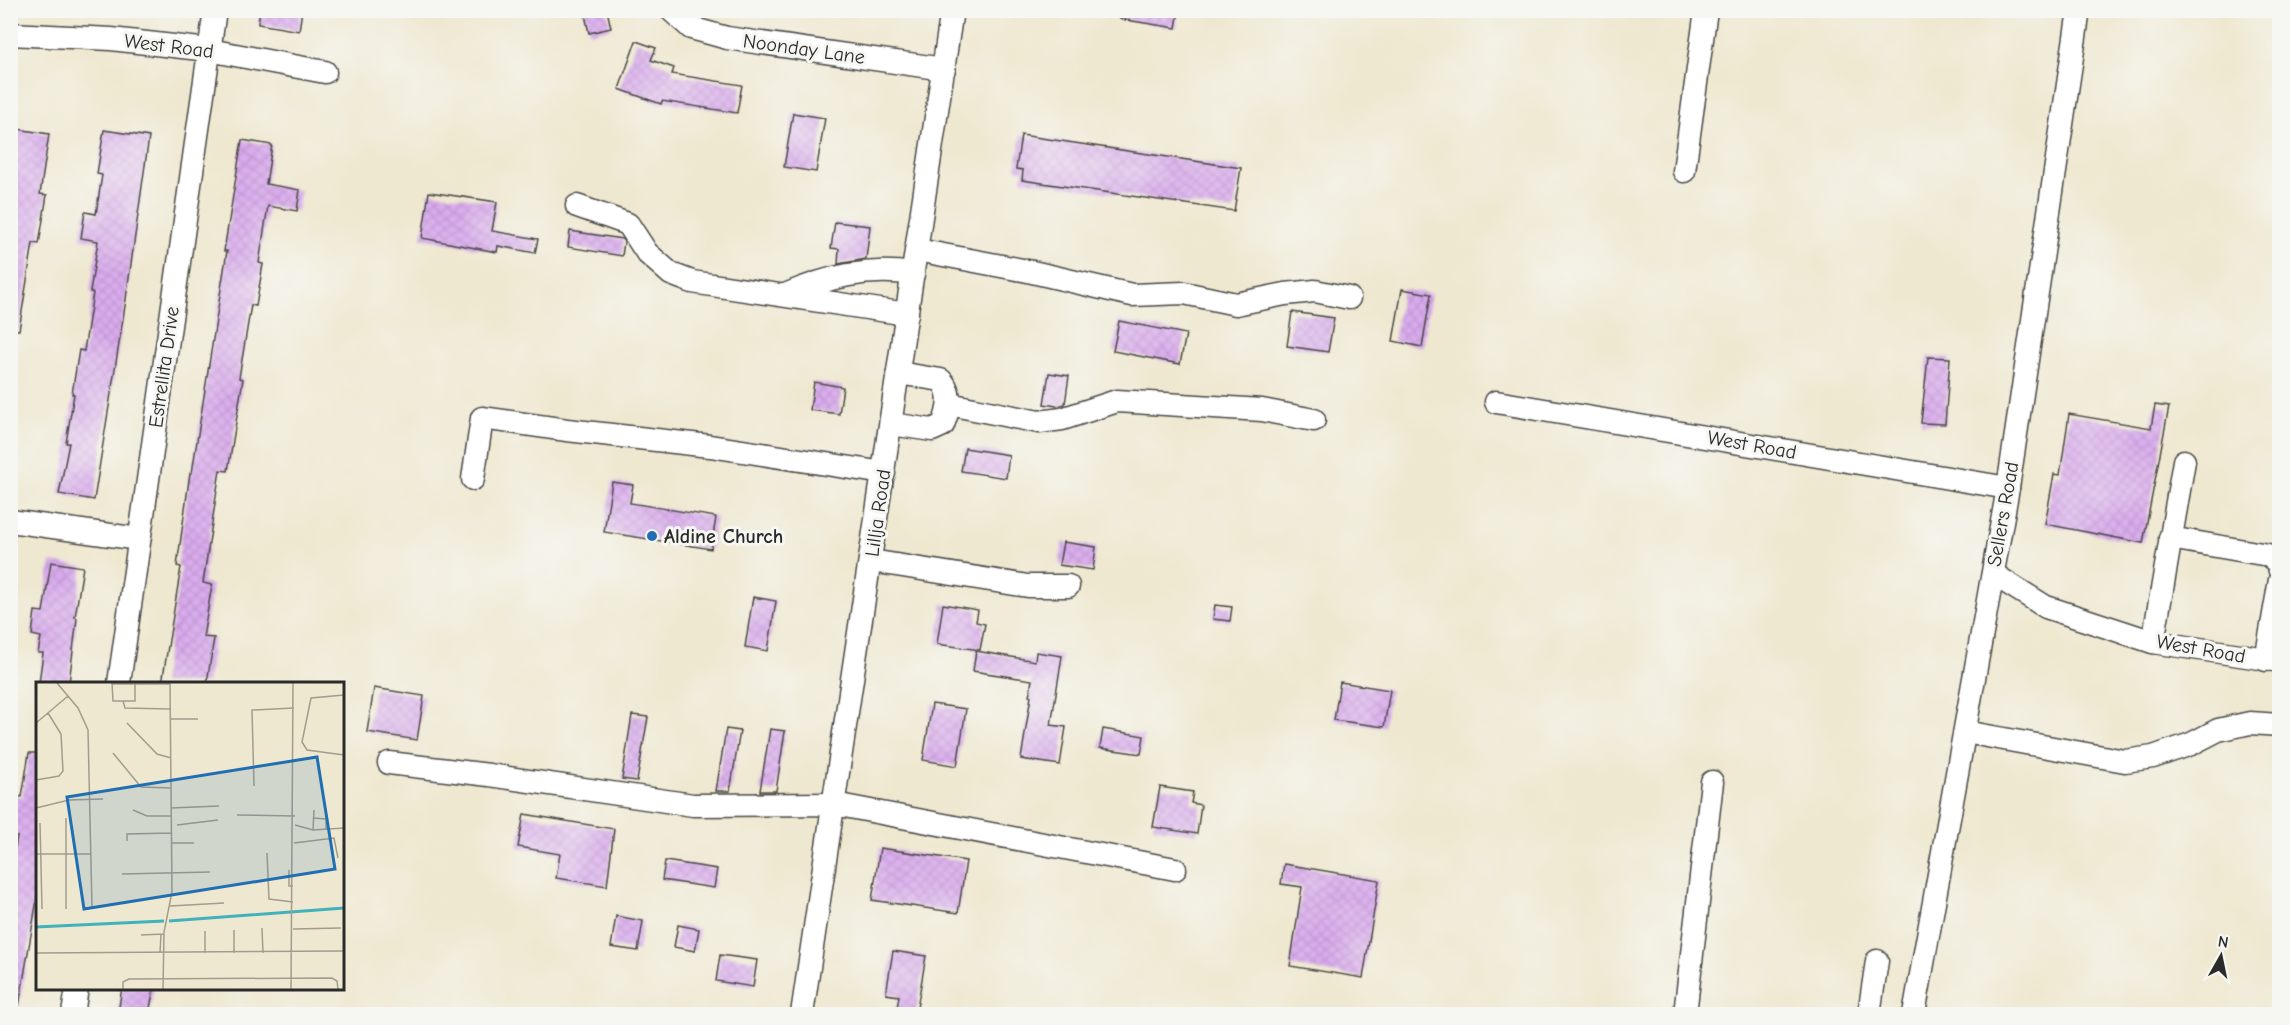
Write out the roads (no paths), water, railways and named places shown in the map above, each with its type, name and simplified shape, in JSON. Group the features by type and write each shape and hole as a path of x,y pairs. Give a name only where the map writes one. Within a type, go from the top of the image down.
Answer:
{"street":[{"name":"Estrellita Drive","path":"119,682 215,10"},
{"name":"Noonday Lane","path":"671,10 691,28 727,38 944,69"},
{"name":"Lillja Road","path":"802,1014 952,10"},
{"path":"1684,171 1706,10"},
{"name":"Sellers Road","path":"1914,1014 2008,488 2079,10"},
{"name":"West Road","path":"10,34 111,39 209,51 325,72"},
{"path":"577,206 628,224 647,253 671,274 692,282 907,314"},
{"path":"917,250 1028,271 1132,295 1184,293 1236,304 1285,294 1315,291 1349,298"},
{"path":"784,296 819,281 852,273 913,274"},
{"path":"891,424 932,430 943,425 949,404 949,390 941,380 898,373"},
{"path":"949,404 1039,422 1062,419 1117,401 1262,410 1314,420"},
{"name":"West Road","path":"1496,402 2008,488"},
{"path":"472,479 482,418 710,446 884,473"},
{"path":"2153,642 2184,461"},
{"path":"10,521 140,539"},
{"path":"2170,538 2268,555 2278,563 2280,571"},
{"path":"871,561 1028,586 1068,586"},
{"name":"West Road","path":"1993,574 2046,607 2153,642 2273,661"},
{"path":"2273,661 2280,580"},
{"path":"1965,732 2126,761 2153,757 2191,744 2218,730 2250,723 2280,725"},
{"path":"389,763 693,805 834,804 1175,869"},
{"path":"1685,1014 1712,783"},
{"path":"1869,1014 1877,961"},
{"path":"73,1014 77,989"}],"place":[{"name":"Aldine Church","path":"652,536"}]}
